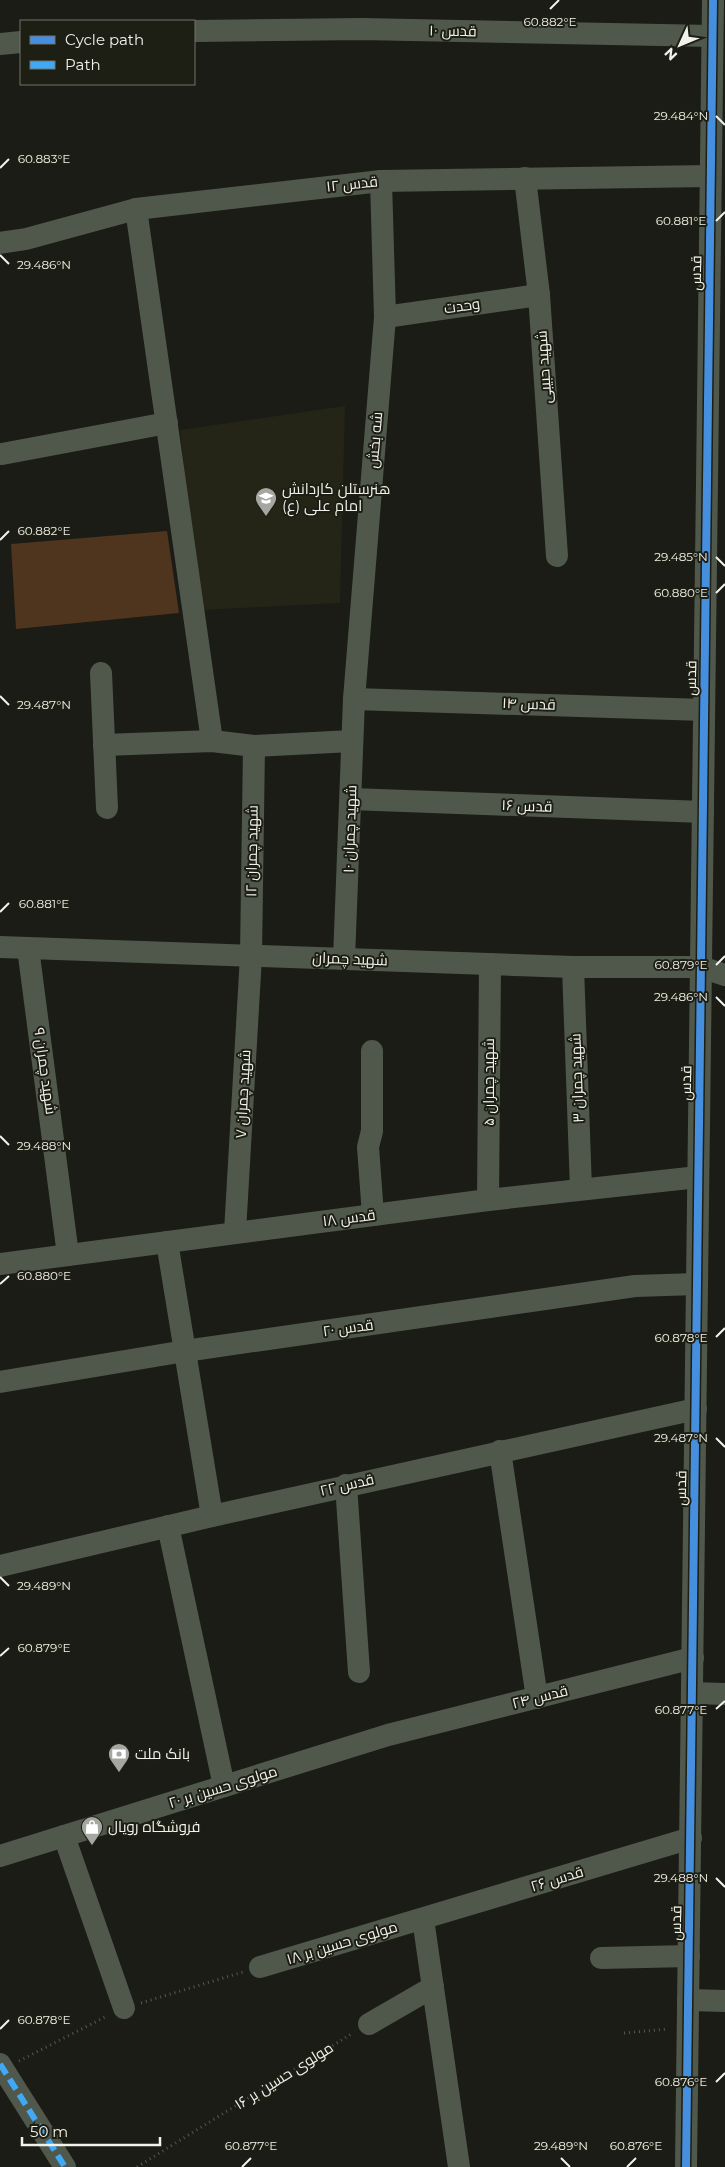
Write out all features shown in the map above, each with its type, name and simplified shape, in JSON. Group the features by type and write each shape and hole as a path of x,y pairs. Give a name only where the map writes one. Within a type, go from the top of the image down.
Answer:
{"street":[{"name":"قدس","path":"686,2167 704,710 716,476 710,176 718,141 712,36 713,0"},
{"name":"قدس ۱۰","path":"195,31 362,29 712,36"},
{"path":"0,44 20,42"},
{"name":"قدس ۱۲","path":"0,243 136,209 381,181 710,176"},
{"name":"شهید حبیبی","path":"526,178 539,295 558,556"},
{"name":"شه بخش","path":"354,699 385,317 381,181"},
{"path":"136,209 212,741"},
{"name":"وحدت","path":"385,317 539,295"},
{"path":"2,454 167,423"},
{"path":"101,673 107,808"},
{"name":"قدس ۱۴","path":"354,699 704,710"},
{"name":"شهید چمران ۱۰","path":"344,959 354,699"},
{"path":"104,745 212,741 254,746 352,741"},
{"name":"شهید چمران ۱۲","path":"251,956 254,746"},
{"name":"قدس ۱۶","path":"351,799 703,812"},
{"name":"شهید چمران","path":"0,947 573,967 701,967 725,975"},
{"name":"شهید چمران ۹","path":"28,948 68,1255"},
{"name":"شهید چمران ۷","path":"235,1232 251,956"},
{"name":"شهید چمران","path":"701,967 725,957"},
{"name":"شهید چمران ۵","path":"488,1200 490,964"},
{"name":"شهید چمران ۳","path":"573,967 581,1190"},
{"path":"372,1051 372,1131 368,1147 373,1215"},
{"name":"قدس ۱۸","path":"0,1264 488,1200 698,1177"},
{"path":"167,1242 212,1516"},
{"name":"قدس ۲۰","path":"0,1382 185,1351 636,1286 697,1284"},
{"name":"قدس ۲۲","path":"0,1566 346,1485 696,1409"},
{"path":"500,1451 537,1698"},
{"path":"346,1485 358,1672"},
{"path":"168,1526 224,1786"},
{"name":"قدس ۲۴","path":"388,1735 692,1658"},
{"path":"692,1693 725,1694"},
{"name":"مولوی حسین بر ۲۰","path":"0,1856 388,1735"},
{"path":"64,1836 124,2008"},
{"name":"قدس ۲۶","path":"423,1919 690,1838"},
{"path":"423,1919 459,2167"},
{"name":"مولوی حسین بر ۱۸","path":"260,1967 423,1919"},
{"path":"601,1958 689,1956"},
{"path":"368,2024 433,1987"},
{"path":"688,2000 725,2001"},
{"path":"0,2064 65,2167"}],"path":[{"path":"624,2033 688,2028"}],"shaded area":[{"name":"هنرستلن کاردانش امام علی (ع)","path":"345,406 340,603 200,610 180,430"},
{"path":"167,531 179,613 16,629 11,544"}],"marked path":[{"path":"0,2064 65,2167"}],"cycle path":[{"path":"686,2167 713,0"}],"place":[{"name":"هنرستلن کاردانش امام علی (ع)","path":"266,517"},
{"name":"بانک ملت","path":"119,1773"},
{"name":"فروشگاه رویال","path":"92,1846"}]}
